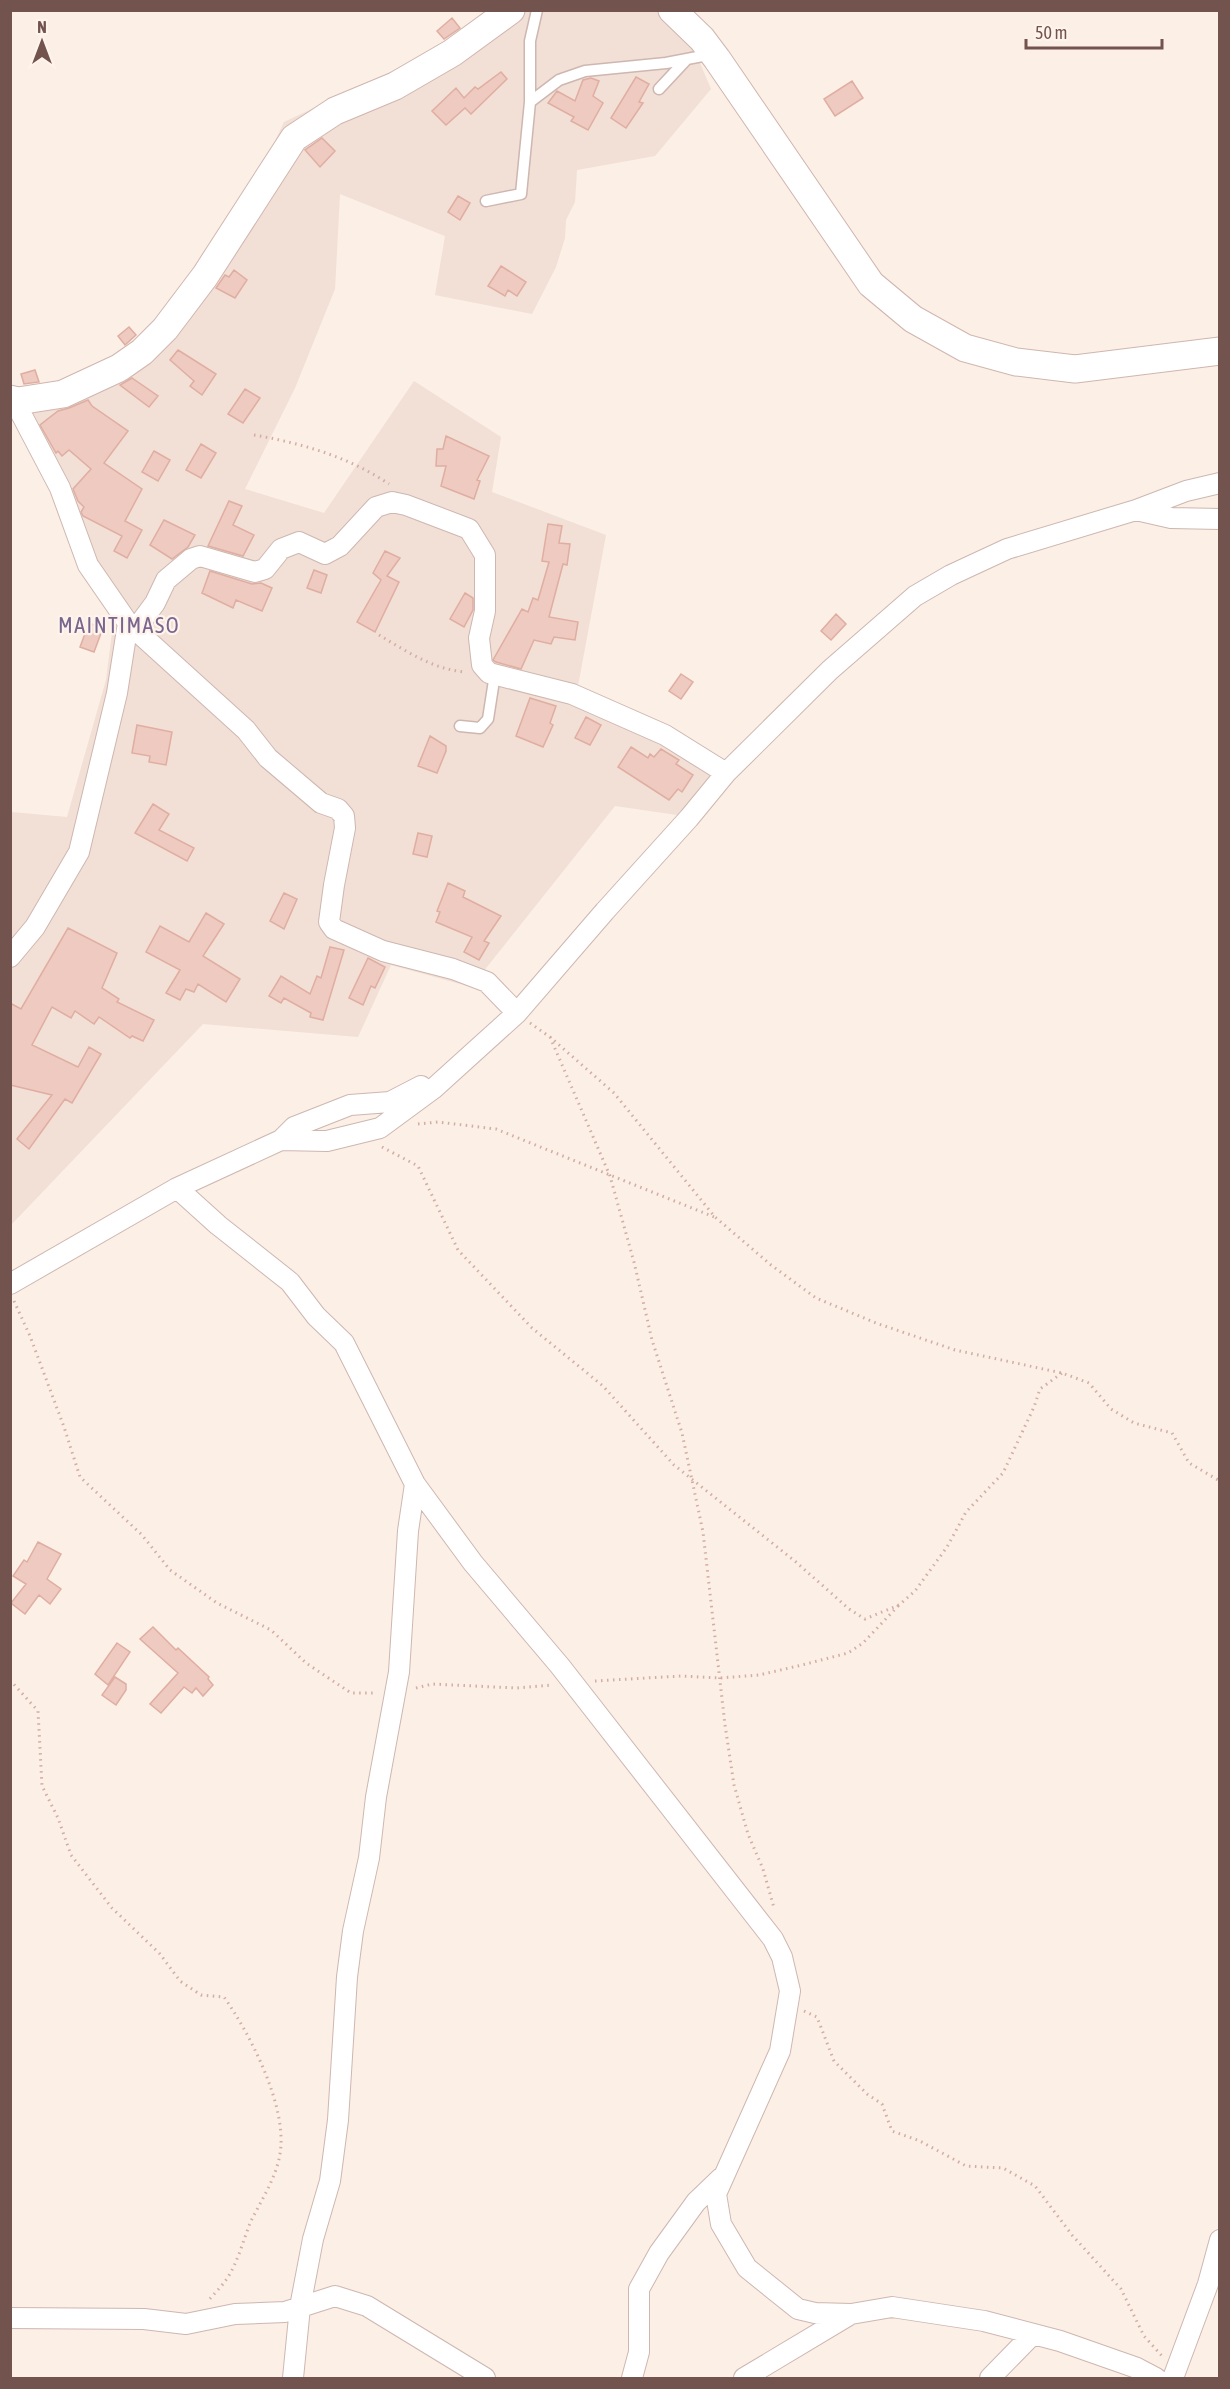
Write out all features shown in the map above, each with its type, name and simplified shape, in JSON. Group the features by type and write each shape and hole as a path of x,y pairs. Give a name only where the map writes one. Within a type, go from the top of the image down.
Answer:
{"street":[{"path":"511,10 443,59 395,86 335,111 294,138 205,276 165,329 142,352 118,368 63,394 14,400 60,488 88,566 132,627 246,730 268,758 321,802 338,809 344,816 345,828 329,922 334,929 383,951 442,966 487,982 517,1013"},
{"path":"672,10 702,39 700,56 871,284 913,319 965,348 1016,362 1075,369 1220,351"},
{"path":"281,1140 327,1141 380,1128 433,1089 517,1013 726,773 830,670 915,596 951,575 1007,549 1136,510 1186,490 1220,483"},
{"path":"10,957 35,927 79,852 132,627 156,603 166,580 191,559 201,556 255,572 266,568 281,549 299,542 325,554 340,546 376,507 392,502 406,505 469,529 485,555 485,611 479,638 482,665 492,674 572,694 665,735 726,773"},
{"path":"1136,510 1171,518 1220,519"},
{"path":"10,1284 177,1188 281,1140 294,1127 350,1105 390,1102 465,1060"},
{"path":"177,1188 218,1225 290,1282 316,1316 344,1343 415,1484 473,1563 560,1666 773,1939 782,1957 790,1991 780,2050 716,2194 721,2224 747,2268 798,2309 815,2313 851,2314 892,2307 984,2321 1165,2375 1192,2325 1208,2284 1220,2240"},
{"path":"294,2379 300,2307 313,2239 330,2181 338,2120 347,1977 353,1931 369,1858 376,1797 399,1672 408,1531 415,1484"},
{"path":"632,2379 639,2352 639,2289 659,2253 696,2202 725,2174"},
{"path":"10,2318 144,2319 186,2324 235,2314 285,2312 335,2296 367,2306 485,2379"},
{"path":"744,2379 851,2314"},
{"path":"990,2379 1033,2334"}],"lane":[{"path":"486,201 521,194 530,102 530,41 537,10"},
{"path":"530,102 559,80 585,71 666,63 700,56"},
{"path":"659,89 700,56"},
{"path":"460,726 480,728 488,719 492,674"}],"path":[{"path":"254,435 294,442 377,476 391,486 392,502"},
{"path":"379,635 430,664 450,671 492,674"},
{"path":"517,1013 550,1037 614,1093 715,1217 771,1265 816,1298 876,1323 955,1350 1062,1373 1089,1383 1111,1409 1134,1423 1172,1433 1189,1463 1220,1481"},
{"path":"550,1037 610,1176 634,1262 652,1340 682,1433 703,1532 734,1785 748,1834 763,1869 777,1917"},
{"path":"415,1124 438,1122 496,1129 715,1217"},
{"path":"378,1145 418,1166 458,1250 532,1328 603,1386 674,1465 796,1562 849,1609 865,1619 899,1605 915,1591 946,1547 966,1512 1003,1473 1040,1389 1062,1373"},
{"path":"10,1680 38,1711 42,1786 58,1818 71,1855 112,1908 160,1954 180,1981 201,1995 224,1996 244,2025 267,2079 279,2119 280,2153 270,2187 252,2220 227,2278 186,2324"},
{"path":"790,1991 798,2008 817,2018 834,2061 867,2094 882,2104 892,2131 920,2141 966,2166 1003,2168 1035,2186 1072,2235 1121,2289 1144,2336 1162,2356 1165,2375"}],"shaded area":[{"path":"496,11 683,11 692,44 711,89 655,156 577,170 575,202 566,220 565,238 556,267 532,314 435,295 445,236 340,194 335,289 295,388 245,489 324,513 414,381 501,437 492,492 606,535 578,686 715,774 684,816 615,806 471,987 391,965 358,1037 203,1024 11,1225 11,812 67,817 106,680 114,617 74,558 54,491 18,423 32,408 63,400 210,279 284,122 435,51"}],"building":[{"path":"452,18 460,28 444,39 437,31"},
{"path":"501,72 507,79 471,114 465,108 446,125 432,111 456,88 464,98 475,87 478,89"},
{"path":"636,77 649,84 639,102 643,103 626,128 611,118"},
{"path":"591,78 599,81 593,96 603,103 588,130 571,121 574,117 548,103 557,91 575,101 583,80"},
{"path":"852,81 863,98 835,116 824,99"},
{"path":"322,138 335,151 320,167 305,150"},
{"path":"458,196 470,203 460,220 448,212"},
{"path":"501,266 526,282 517,296 508,290 505,296 488,286"},
{"path":"234,270 247,280 235,298 216,288 225,275 229,277"},
{"path":"129,327 136,335 125,345 118,336"},
{"path":"178,350 216,374 202,395 190,386 194,381 170,360"},
{"path":"35,370 39,382 24,384 21,374"},
{"path":"132,378 158,396 149,407 120,385"},
{"path":"245,389 260,398 243,423 228,414"},
{"path":"88,400 92,406 128,431 104,463 142,489 125,521 142,530 127,558 114,551 122,536 83,516 81,512 84,507 78,501 73,489 91,469 69,450 62,456 58,451 56,453 40,425 58,411"},
{"path":"446,436 489,456 477,480 480,481 474,499 441,486 446,466 436,466 437,449 443,449"},
{"path":"201,444 216,453 201,478 186,470"},
{"path":"154,451 170,460 158,481 142,472"},
{"path":"229,501 242,506 233,525 254,535 243,556 208,546"},
{"path":"164,520 195,535 188,547 172,559 150,545"},
{"path":"548,524 562,526 559,543 570,544 567,565 563,564 549,617 578,622 575,640 554,637 551,644 534,640 521,669 493,660 522,609 528,612 533,598 538,600 549,562 542,561"},
{"path":"385,551 400,558 387,576 399,582 375,632 357,622 381,580 373,573"},
{"path":"314,570 327,575 321,593 307,588"},
{"path":"210,571 252,584 261,583 272,588 262,611 236,600 233,608 202,593"},
{"path":"465,593 473,598 473,610 464,627 450,619"},
{"path":"836,614 846,624 831,640 821,631"},
{"path":"89,623 103,628 94,652 80,647"},
{"path":"681,674 693,682 681,699 669,691"},
{"path":"530,698 556,706 550,723 553,725 543,747 516,736"},
{"path":"586,717 601,725 590,745 575,738"},
{"path":"137,725 172,732 166,765 149,762 150,756 132,753"},
{"path":"430,736 446,746 437,773 418,766"},
{"path":"631,747 648,758 650,754 654,757 661,749 679,760 676,764 693,775 682,792 678,789 669,800 618,767"},
{"path":"153,804 169,814 159,830 194,848 187,861 135,833"},
{"path":"418,833 432,836 427,857 413,854"},
{"path":"448,883 465,891 463,897 501,916 484,941 489,943 479,960 464,952 472,937 436,922 440,912 437,911"},
{"path":"284,893 297,899 284,929 270,921"},
{"path":"206,913 224,924 203,956 240,979 226,1002 198,984 194,992 186,989 180,1000 166,993 180,970 146,952 160,926 189,942"},
{"path":"68,928 117,953 102,988 119,999 117,1002 154,1020 143,1041 132,1036 130,1038 99,1017 94,1024 75,1011 71,1018 52,1007 32,1045 78,1067 89,1047 101,1054 72,1103 65,1099 29,1149 17,1139 52,1095 10,1085 10,1003 21,1009"},
{"path":"330,947 344,950 323,1020 310,1017 311,1013 284,998 281,1003 269,996 281,976 310,994 317,976 321,978"},
{"path":"368,958 385,967 375,988 371,986 363,1005 349,998"},
{"path":"38,1542 61,1554 47,1579 61,1589 50,1604 39,1595 25,1614 11,1603 26,1584 13,1576 24,1560 27,1562"},
{"path":"153,1627 176,1650 178,1648 209,1677 213,1685 203,1696 196,1688 192,1693 184,1687 161,1713 150,1704 178,1673 140,1639"},
{"path":"117,1643 130,1652 108,1685 95,1674"},
{"path":"115,1677 126,1684 126,1690 116,1705 102,1695"}],"district":[{"name":"MAINTIMASO","path":"119,625"}]}
